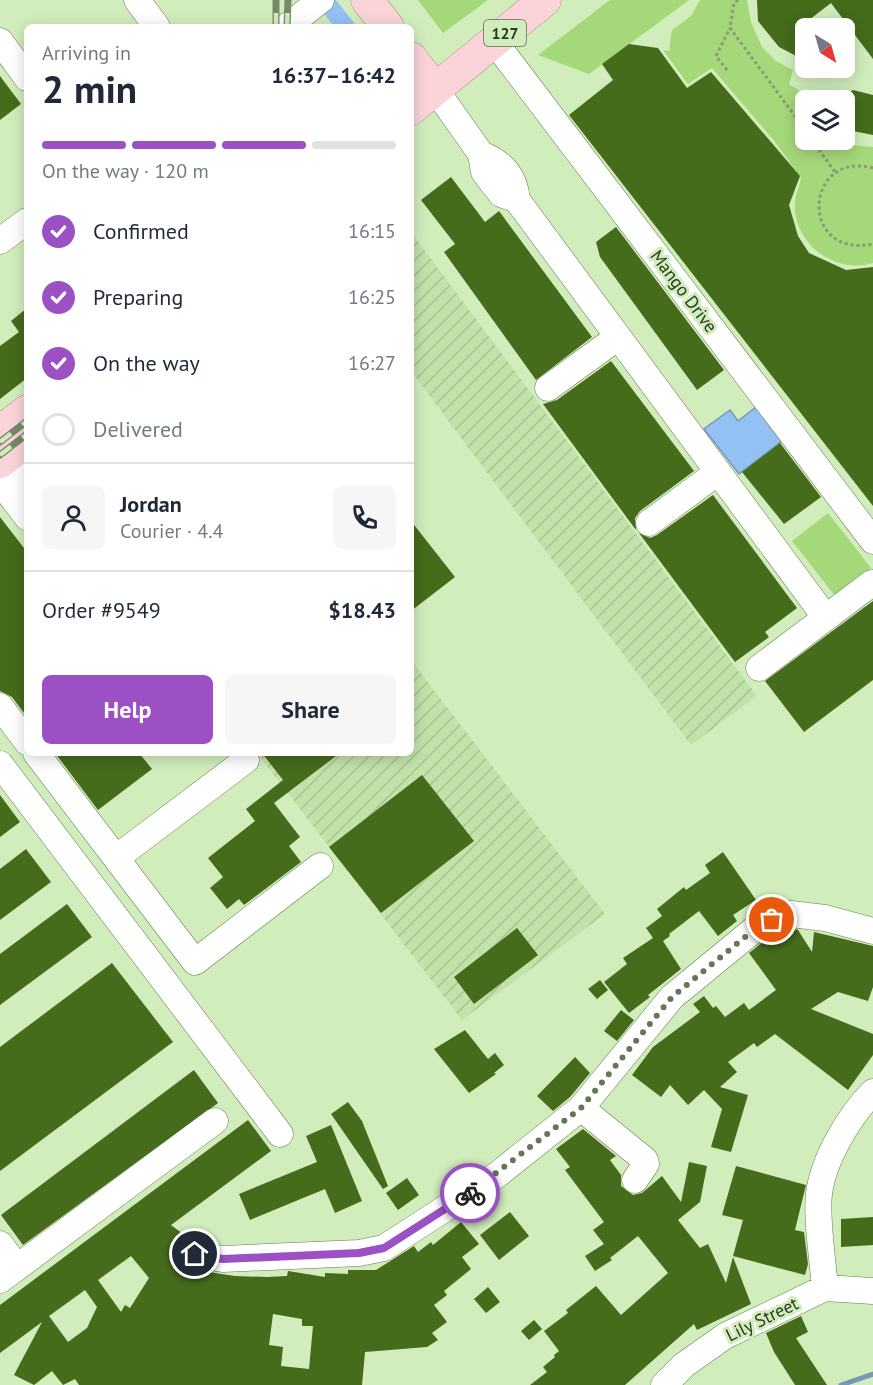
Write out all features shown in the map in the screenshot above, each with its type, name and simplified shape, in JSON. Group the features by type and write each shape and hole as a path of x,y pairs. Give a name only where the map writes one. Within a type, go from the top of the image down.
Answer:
{"main road":[{"name":"127","path":"414,106 545,0"},
{"path":"414,62 435,89"},
{"name":"127","path":"414,128 435,89"},
{"path":"0,432 24,413"},
{"path":"0,463 24,443"}],"street":[{"path":"137,0 155,24"},
{"path":"290,24 321,0"},
{"path":"0,41 24,74"},
{"name":"Mango Drive","path":"494,42 873,541"},
{"path":"435,89 481,154 499,161 516,183 517,200 826,618"},
{"path":"0,242 24,223"},
{"path":"548,388 618,337"},
{"path":"0,463 19,469 24,475"},
{"path":"0,471 1,483 24,513"},
{"path":"649,523 718,472"},
{"path":"759,668 872,583"},
{"path":"0,706 24,738"},
{"path":"38,756 195,962 321,866"},
{"path":"116,858 246,760"},
{"path":"0,764 280,1134"},
{"path":"195,1254 223,1259 359,1253 384,1248 497,1175 581,1108 672,997 756,928 790,914 825,918 873,931"},
{"path":"825,1288 819,1194 837,1141 861,1104 873,1092"},
{"path":"581,1108 645,1160 646,1164 635,1180"},
{"path":"0,1244 8,1274 216,1120"},
{"name":"Lily Street","path":"664,1385 684,1365 724,1336 825,1288 873,1291"}],"path":[{"path":"727,70 716,56 730,28 735,1"},
{"path":"730,28 795,116"},
{"path":"820,150 836,172"},
{"path":"873,168 848,167 836,172 826,182 818,207 820,220 827,231 842,243 861,247 873,244"}],"shaded area":[{"path":"414,236 757,696 691,745 414,375"},
{"path":"414,664 605,914 462,1020 259,756 414,756"}],"green space":[{"path":"418,0 488,0 443,33"},
{"path":"610,0 689,0 589,74 538,55"},
{"path":"700,0 747,0 751,22 762,47 776,61 793,70 789,84 798,90 795,90 795,150 855,150 855,145 873,147 873,263 844,264 818,252 800,230 796,216 795,201 801,178 776,143 712,68 688,84 663,50 669,51 672,30 691,16"},
{"path":"828,513 871,568 835,596 792,541"}],"water":[{"path":"756,407 782,441 739,474 704,429 730,410 738,421"}],"building":[{"path":"757,0 873,0 873,59 855,35 855,18 842,18 831,3 812,18 795,18 795,55 779,47 758,21"},
{"path":"629,44 658,48 687,88 711,72 800,176 789,205 798,236 809,253 846,270 873,267 873,506 569,115 613,80 602,64"},
{"path":"0,76 21,104 0,120"},
{"path":"855,90 873,95 873,135 855,131"},
{"path":"451,177 485,222 499,211 592,337 536,380 444,252 455,244 421,200"},
{"path":"616,227 724,370 697,390 600,257 596,242"},
{"path":"24,310 24,380 0,399 0,346 19,332 11,321"},
{"path":"611,361 694,471 640,511 635,518 636,530 543,404 557,400"},
{"path":"780,443 821,497 784,524 742,472"},
{"path":"713,495 797,608 765,632 769,637 735,662 639,533 650,538 657,535"},
{"path":"0,517 24,548 24,713 12,697 0,691"},
{"path":"414,525 455,577 414,609"},
{"path":"873,601 873,680 804,732 765,681"},
{"path":"57,756 141,756 152,769 98,810"},
{"path":"264,756 336,756 274,803 300,837 289,846 301,862 244,905 239,899 227,909 210,888 223,877 208,858 255,821 246,809 283,780"},
{"path":"422,775 474,841 381,913 329,847"},
{"path":"0,795 20,822 0,837"},
{"path":"26,849 51,882 0,920 0,869"},
{"path":"723,852 756,900 733,915 737,921 718,936 699,911 669,934 670,936 663,941 681,969 629,1013 604,982 627,964 623,958 653,938 646,928 662,916 657,909 684,887 686,890 710,873 705,865"},
{"path":"67,904 92,937 0,1005 0,954"},
{"path":"517,928 538,955 474,1004 454,977"},
{"path":"793,929 798,930 812,952 814,932 873,946 873,987 868,1001 838,992 811,1009 873,1034 873,1055 848,1090 775,1034 757,1047 754,1043 728,1062 737,1072 720,1087 748,1095 731,1152 711,1147 722,1109 704,1090 688,1105 670,1085 661,1097 632,1075 653,1047 700,1012 693,1004 704,996 713,1008 716,1006 725,1017 744,1003 749,1010 776,990 749,953 764,941"},
{"path":"112,963 173,1042 0,1171 0,1047"},
{"path":"600,980 608,990 597,999 588,989"},
{"path":"621,1010 634,1020 617,1041 604,1031"},
{"path":"465,1030 488,1059 495,1053 504,1065 494,1073 496,1074 469,1093 434,1049"},
{"path":"575,1057 590,1073 570,1097 553,1111 537,1096"},
{"path":"194,1070 218,1103 23,1245 1,1215"},
{"path":"348,1102 362,1121 388,1186 383,1189 331,1114"},
{"path":"248,1120 271,1151 171,1225 191,1240 183,1245 181,1259 175,1267 235,1276 267,1277 287,1276 288,1271 325,1277 325,1273 348,1274 348,1270 376,1270 414,1246 418,1252 431,1242 433,1245 461,1222 479,1244 462,1257 471,1269 444,1291 447,1295 434,1305 447,1322 432,1333 438,1340 427,1347 365,1352 362,1385 79,1385 75,1379 63,1385 52,1371 34,1385 14,1375 42,1322 0,1353 0,1305","holes":["131,1256 149,1278 130,1308 125,1305 121,1312 98,1280","85,1290 97,1307 87,1328 68,1342 49,1316","273,1314 302,1319 302,1326 313,1326 309,1369 281,1366 283,1347 269,1345"]},
{"path":"331,1125 362,1201 335,1213 325,1189 250,1220 239,1194 317,1162 306,1136"},
{"path":"583,1129 616,1156 610,1160 621,1175 621,1186 633,1195 642,1193 662,1176 681,1202 689,1162 707,1166 700,1202 678,1220 700,1248 708,1244 726,1283 733,1257 751,1304 697,1330 694,1324 625,1385 530,1385 547,1372 543,1367 559,1351 544,1331 568,1313 566,1310 596,1286 621,1315 668,1273 638,1236 610,1258 612,1260 595,1271 585,1256 604,1244 593,1230 604,1222 565,1170 570,1167 556,1149"},
{"path":"736,1166 806,1185 795,1230 804,1232 808,1264 805,1275 733,1256 743,1220 722,1215"},
{"path":"407,1178 419,1195 398,1210 386,1193"},
{"path":"510,1212 529,1236 499,1260 480,1235"},
{"path":"873,1217 873,1245 841,1247 841,1219"},
{"path":"488,1287 500,1302 486,1313 474,1299"},
{"path":"801,1316 808,1332 796,1338 827,1385 795,1385 774,1352 766,1333"},
{"path":"534,1320 542,1329 529,1340 521,1331"}],"waterway":[{"path":"331,8 344,24"},
{"path":"841,1385 873,1374"}],"railway":[{"path":"276,0 276,24"},
{"path":"287,24 288,0"},
{"path":"0,442 24,423"},
{"path":"0,455 24,436"}],"way so far":[{"path":"470,1193 497,1175 581,1108 614,1072 672,997 691,979 756,928 772,920"}],"route":[{"path":"195,1254 223,1259 359,1253 384,1248 470,1193"}]}
